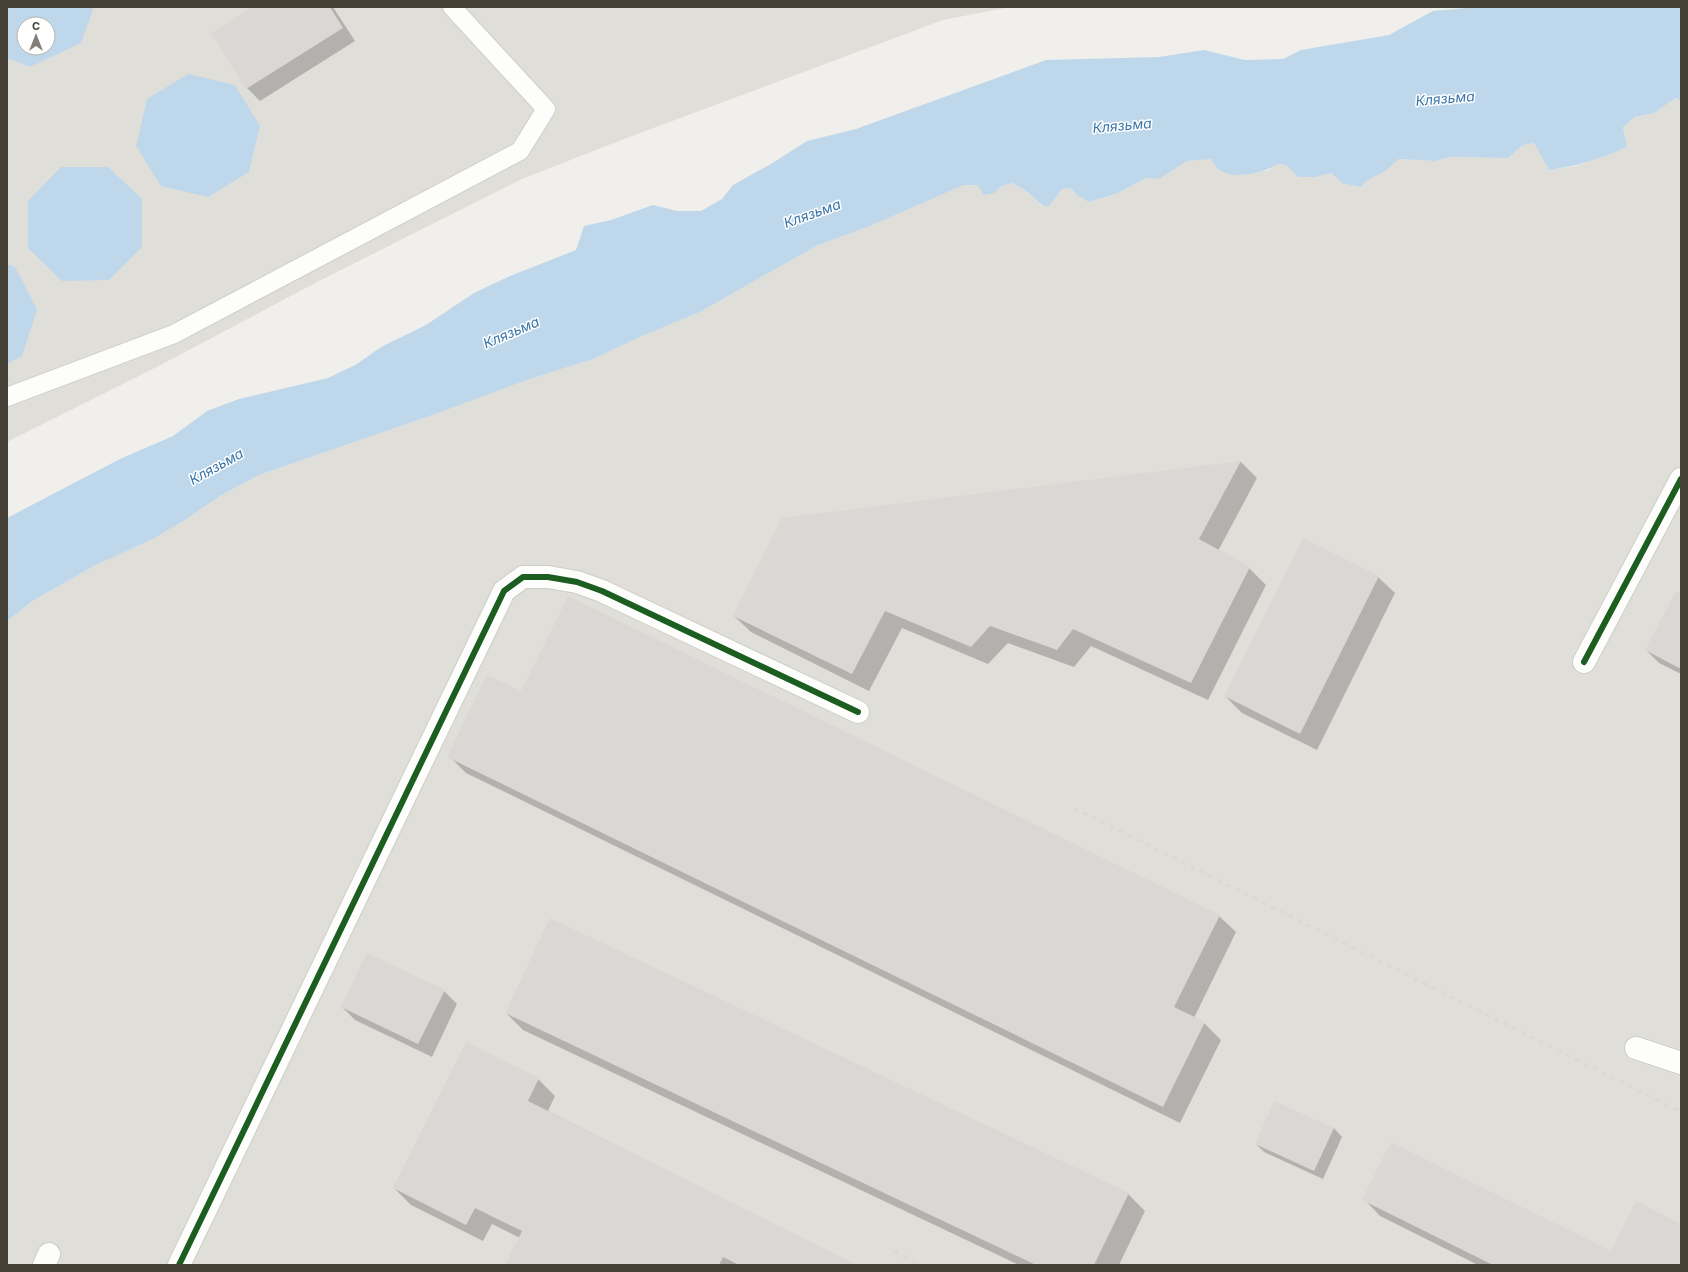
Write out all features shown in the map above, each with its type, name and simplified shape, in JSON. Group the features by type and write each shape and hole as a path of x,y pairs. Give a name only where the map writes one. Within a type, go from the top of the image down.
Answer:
{"street":[{"path":"1584,662 1681,479"},
{"path":"179,1265 504,591 523,577 548,577 577,582 602,591 858,712"},
{"path":"1636,1048 1681,1063"}],"lane":[{"path":"7,397 174,334 520,151 546,109 452,7"}],"shaded area":[{"path":"7,7 1010,7 943,20 624,139 522,179 319,281 151,370 7,442"},
{"path":"1676,98 1681,101 1681,1265 7,1265 7,621 34,600 94,566 155,538 220,496 259,475 444,411 527,380 593,359 642,336 700,312 816,246 870,226 964,185 978,185 995,193 1000,187 1010,183 1019,186 1041,205 1056,196 1062,189 1070,188 1078,196 1090,202 1116,194 1146,178 1159,179 1187,161 1202,159 1211,159 1218,169 1247,175 1269,170 1278,164 1286,165 1298,177 1316,177 1331,173 1342,183 1366,181 1384,172 1399,159 1435,161 1449,157 1508,158 1523,145 1534,143 1549,170 1576,166 1627,147 1623,127 1635,117 1654,113"}],"water":[{"path":"7,7 94,7 81,43 56,55 56,16 16,16 16,56 53,56 30,67 7,58"},
{"name":"Клязьма","path":"1480,7 1681,7 1681,101 1676,98 1654,113 1635,117 1623,127 1627,147 1589,162 1549,170 1534,143 1523,145 1508,158 1449,157 1435,161 1399,159 1384,172 1366,181 1361,187 1342,183 1331,173 1316,177 1298,177 1286,165 1278,164 1257,173 1232,175 1218,169 1211,159 1187,161 1159,179 1146,178 1116,194 1089,202 1078,196 1070,188 1062,189 1048,207 1041,204 1024,190 1011,183 1000,187 995,193 983,195 978,185 964,185 870,226 816,246 700,312 642,336 593,359 527,380 444,411 259,475 220,496 155,538 94,566 34,600 7,621 7,518 120,459 173,436 207,411 239,399 328,378 357,364 381,347 426,325 474,293 510,276 576,250 584,226 611,220 653,205 677,211 701,211 722,199 733,185 771,164 807,141 856,129 1046,60 1159,57 1204,50 1245,60 1283,59 1301,50 1389,35 1433,11"},
{"path":"188,74 235,85 260,126 249,172 208,197 161,186 136,146 147,99"},
{"path":"61,167 108,167 142,199 142,247 109,280 62,281 28,248 28,201"},
{"path":"7,264 15,267 37,310 22,356 7,364"}],"building":[{"path":"252,7 330,7 343,28 246,89 211,33"},
{"path":"1241,461 1199,539 1250,567 1191,683 1073,629 1057,650 990,626 971,647 885,611 852,674 733,616 782,518"},
{"path":"1303,538 1379,576 1300,734 1224,696"},
{"path":"1676,591 1681,593 1681,669 1645,650"},
{"path":"568,596 1220,915 1174,1007 1205,1022 1163,1107 447,757 487,675 521,691"},
{"path":"550,918 1129,1193 1094,1265 1036,1265 505,1013"},
{"path":"367,953 445,990 418,1044 341,1007"},
{"path":"466,1042 539,1078 528,1101 857,1265 739,1265 723,1257 719,1265 505,1265 522,1231 475,1208 466,1225 393,1188"},
{"path":"1274,1101 1334,1128 1314,1171 1255,1144"},
{"path":"1391,1142 1611,1251 1636,1201 1681,1224 1681,1265 1493,1265 1362,1200"}],"railway":[{"path":"1074,808 1681,1112"},
{"path":"894,1251 921,1265"}],"cycle path":[{"path":"1584,662 1681,479"},
{"path":"179,1265 504,591 523,577 548,577 577,582 602,591 858,712"}]}
